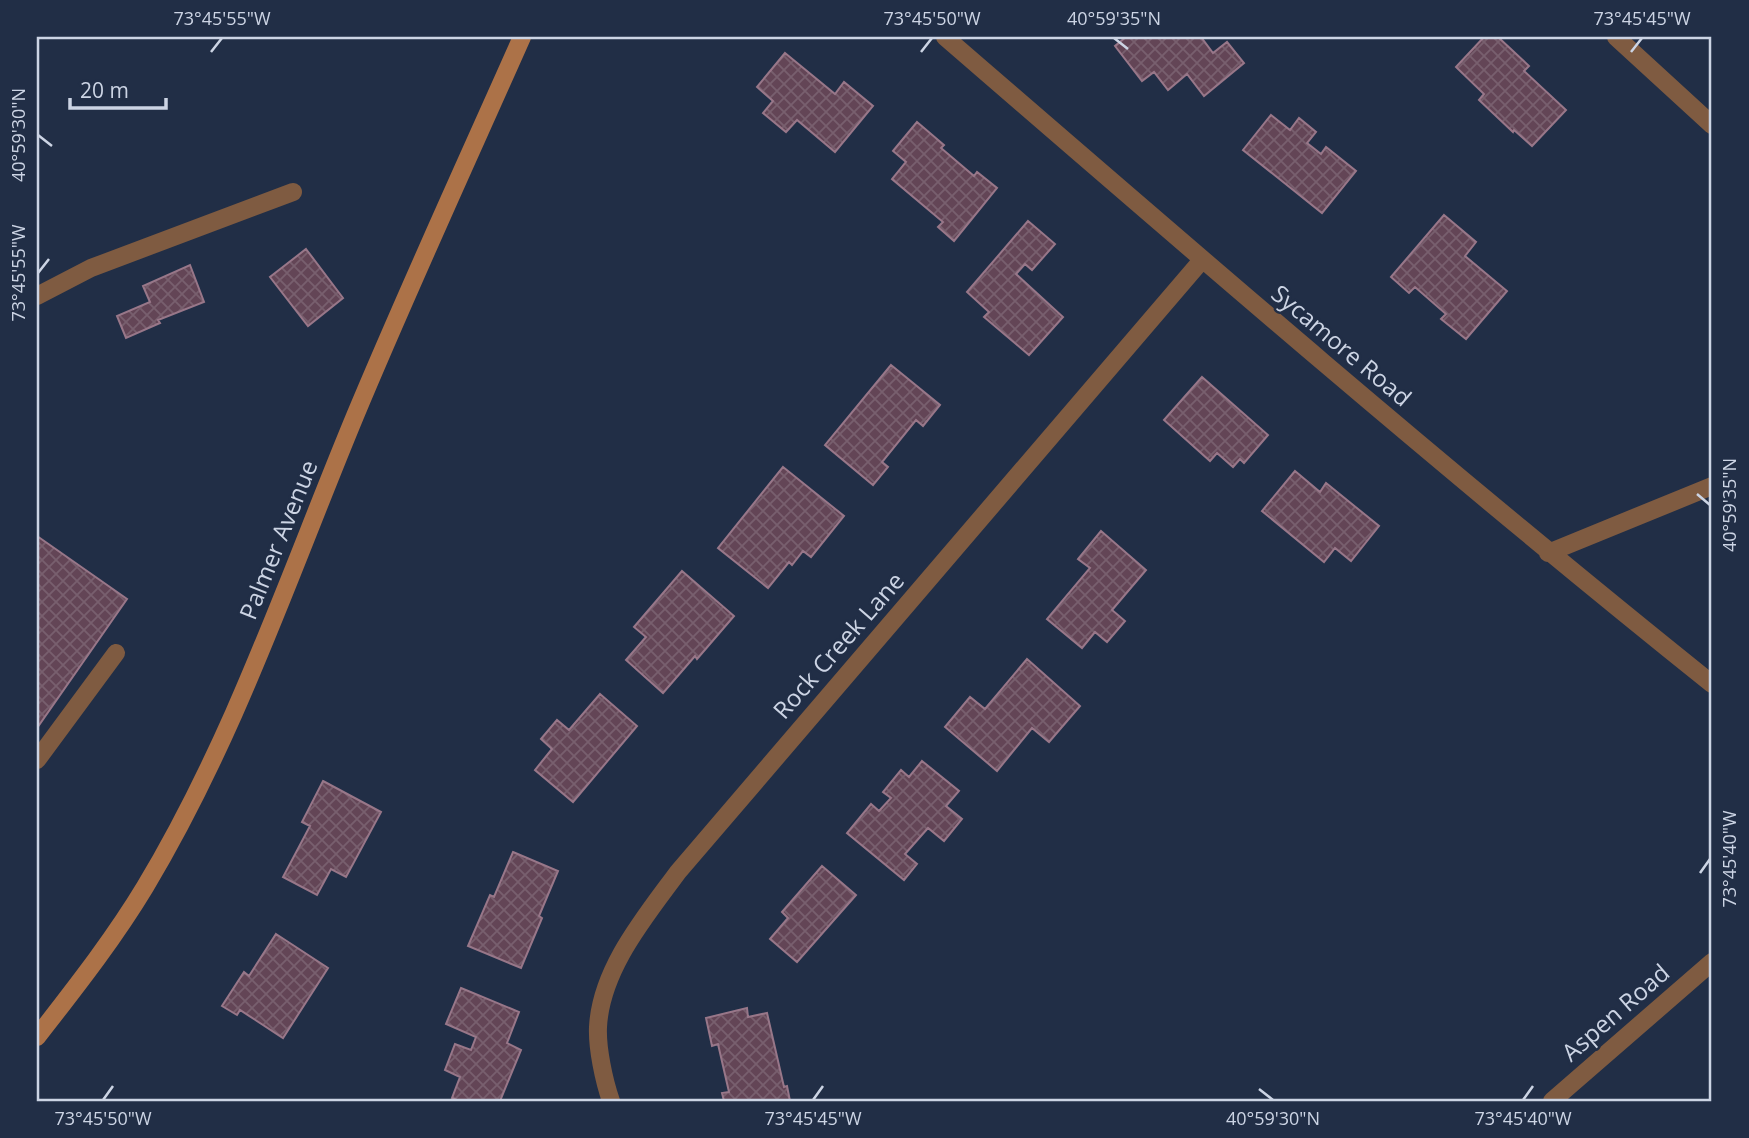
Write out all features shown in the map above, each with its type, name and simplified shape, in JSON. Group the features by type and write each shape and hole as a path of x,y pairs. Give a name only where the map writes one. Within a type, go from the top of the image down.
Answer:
{"main road":[{"name":"Palmer Avenue","path":"37,1037 93,965 144,888 183,820 238,707 356,415 522,37"}],"street":[{"name":"Sycamore Road","path":"945,37 1202,260 1548,552 1712,684"},
{"path":"1616,37 1712,125"},
{"path":"37,296 91,268 293,192"},
{"name":"Rock Creek Lane","path":"611,1101 606,1086 598,1028 607,987 634,932 687,862 1202,260"},
{"path":"1548,552 1712,486"},
{"path":"37,760 116,653"},
{"name":"Aspen Road","path":"1552,1101 1712,962"}],"building":[{"path":"1126,37 1201,37 1213,53 1227,42 1244,63 1204,96 1187,74 1168,90 1154,72 1142,81 1115,46"},
{"path":"1484,37 1498,37 1529,66 1524,71 1566,110 1532,146 1479,100 1484,94 1456,67"},
{"path":"785,53 835,94 844,82 873,106 835,152 797,120 786,132 763,113 773,101 757,87"},
{"path":"1271,115 1290,130 1299,118 1316,132 1307,143 1321,154 1326,147 1356,171 1322,213 1243,150"},
{"path":"917,122 944,145 941,148 974,176 977,172 997,188 954,241 938,227 943,222 892,179 906,162 893,151"},
{"path":"1444,215 1476,242 1465,256 1507,291 1466,339 1441,319 1446,314 1415,287 1409,293 1391,277"},
{"path":"1028,221 1055,244 1032,270 1025,264 1016,274 1063,317 1029,355 984,317 989,312 967,292"},
{"path":"306,249 343,298 308,326 270,277"},
{"path":"190,265 204,302 158,320 160,323 126,338 117,316 150,302 143,286"},
{"path":"891,365 940,405 923,426 916,420 882,462 888,467 873,485 825,445"},
{"path":"1202,377 1268,435 1244,463 1240,459 1233,467 1217,453 1210,461 1164,420"},
{"path":"783,467 844,516 811,557 803,551 792,565 789,562 768,588 718,548"},
{"path":"1295,471 1320,492 1326,483 1379,526 1351,561 1335,548 1324,562 1262,511"},
{"path":"1101,531 1146,570 1112,610 1125,621 1107,642 1095,632 1082,648 1047,619 1090,568 1078,559"},
{"path":"37,536 127,599 37,728"},
{"path":"682,571 734,616 663,693 626,660 646,637 634,627"},
{"path":"1027,659 1080,706 1049,742 1032,728 997,771 945,727 970,697 985,709"},
{"path":"600,694 637,726 573,802 535,770 552,749 541,739 557,720 569,730"},
{"path":"922,761 959,791 946,806 962,819 944,841 928,828 905,854 917,864 904,880 847,833 871,804 879,811 891,798 883,792 901,770 909,777"},
{"path":"323,781 381,812 346,877 331,869 317,895 283,877 310,826 302,822"},
{"path":"513,852 558,871 521,968 468,946 490,895 494,897"},
{"path":"822,866 856,895 797,962 770,939 788,918 782,912"},
{"path":"276,934 328,968 283,1038 240,1010 237,1015 222,1006 244,972 249,976"},
{"path":"461,988 519,1012 507,1043 521,1050 500,1101 459,1101 452,1098 460,1077 445,1070 455,1044 471,1050 476,1037 446,1024"},
{"path":"747,1008 748,1017 767,1013 784,1087 787,1086 790,1101 724,1101 722,1093 729,1092 718,1044 712,1046 706,1018"}]}
